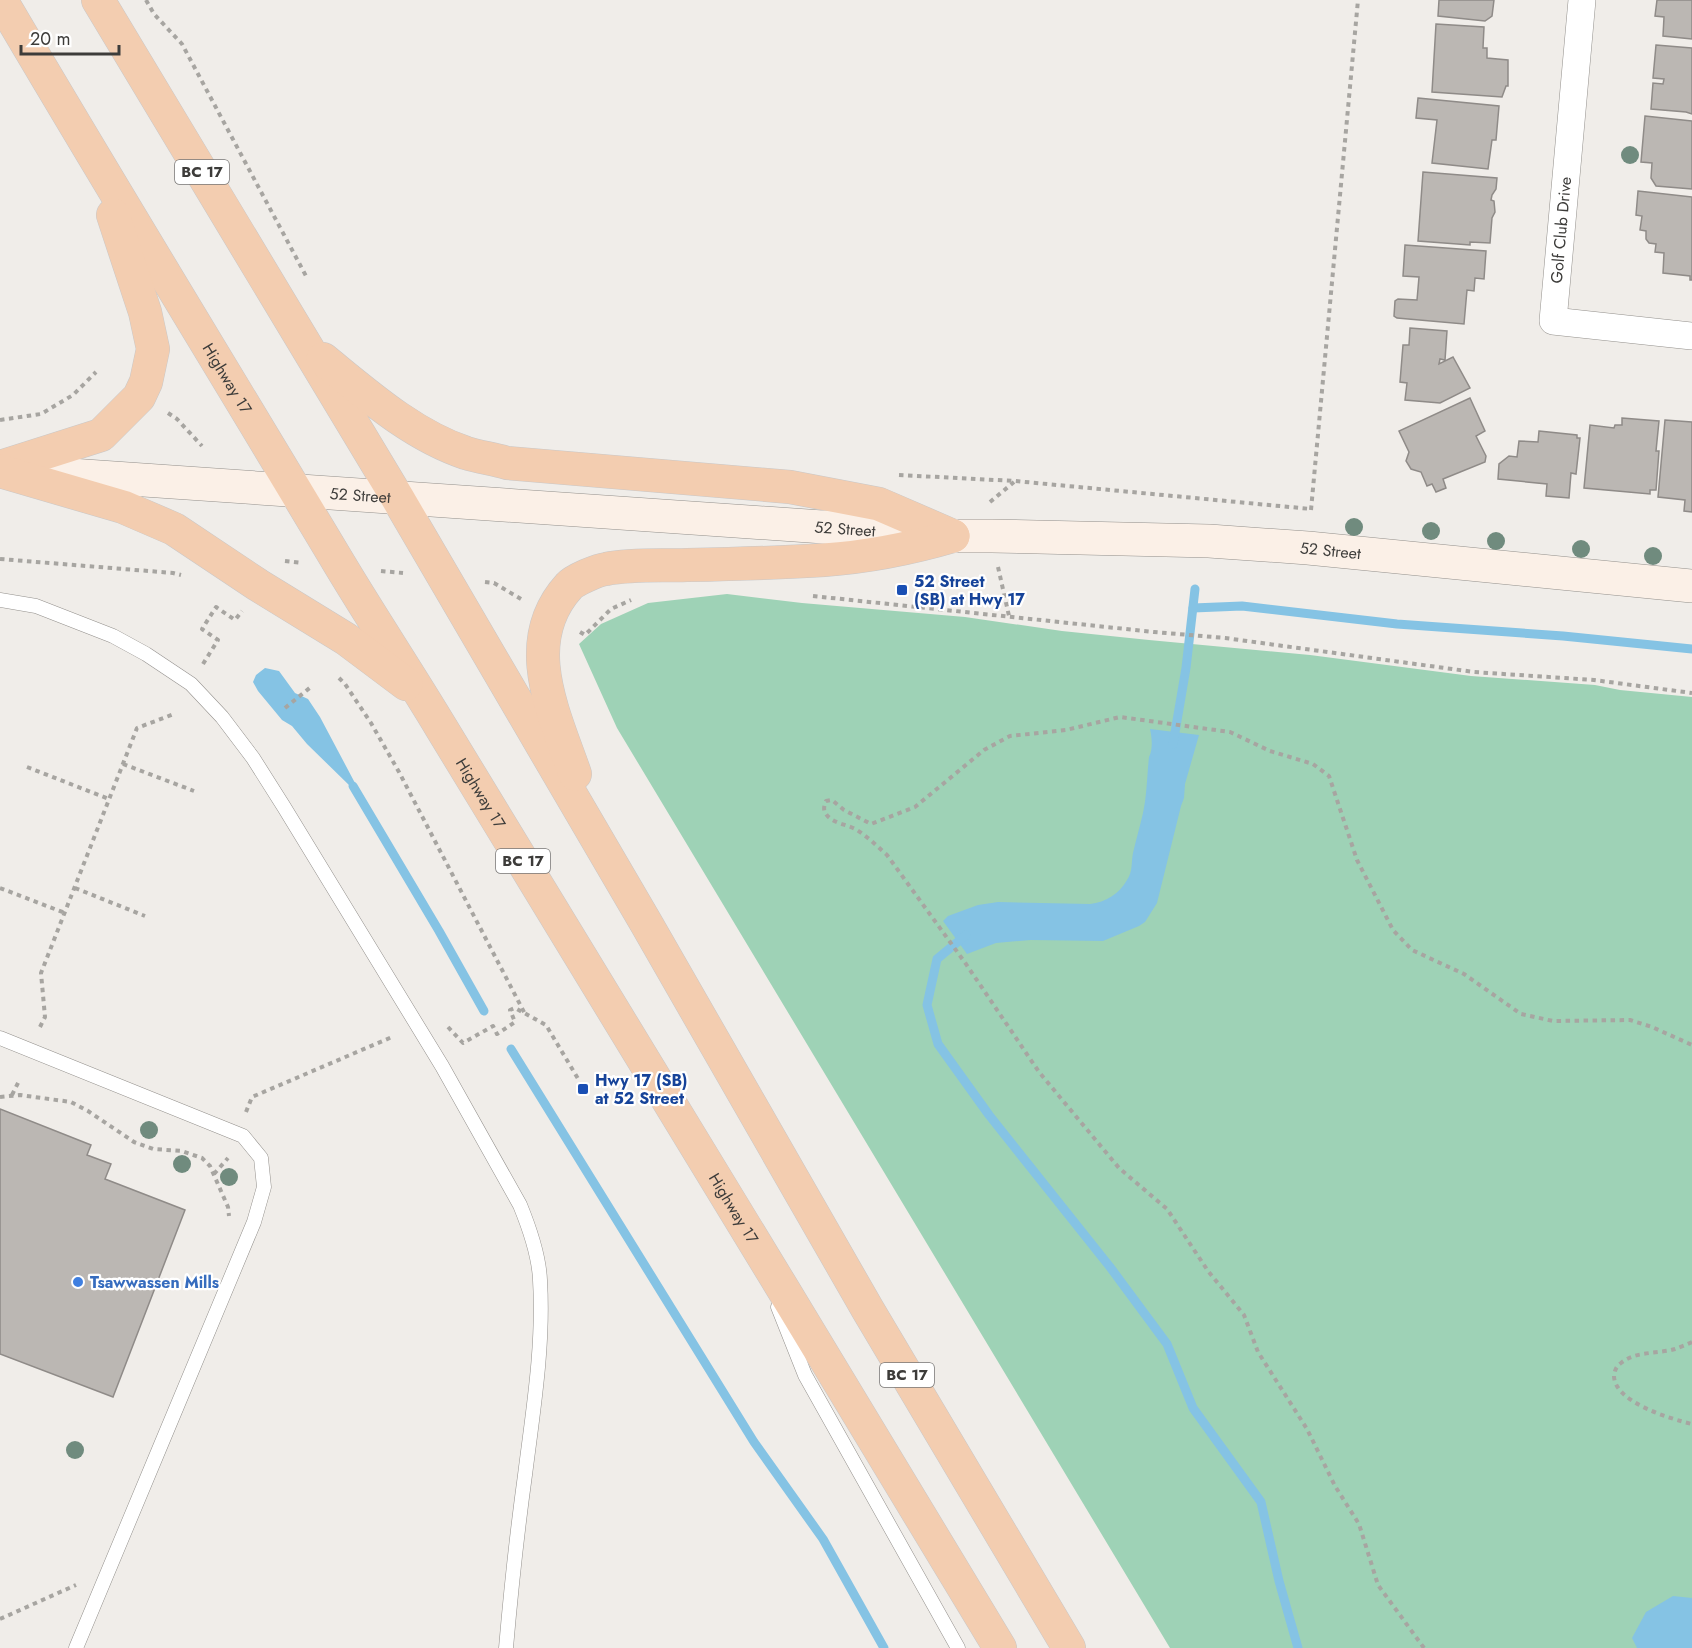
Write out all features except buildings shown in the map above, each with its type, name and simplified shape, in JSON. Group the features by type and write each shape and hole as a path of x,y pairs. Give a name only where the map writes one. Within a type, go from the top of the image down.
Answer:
{"highway":[{"name":"Highway 17","path":"1,0 96,162 341,567 749,1232 1000,1648"},
{"name":"BC 17","path":"98,0 397,497 868,1310 1069,1648"},
{"path":"0,469 101,435 139,397 146,382 153,349 145,312 96,162"},
{"path":"305,344 399,418 465,453 507,463 790,487 879,504 953,536"},
{"path":"0,469 123,507 174,529 258,585 346,639 422,696"},
{"path":"599,844 550,704 544,676 542,644 550,615 570,584 603,569 643,565 825,560 915,547 953,536"}],"street":[{"name":"Golf Club Drive","path":"1582,0 1553,321 1692,336"},
{"name":"52 Street","path":"0,469 953,536 1209,541 1308,548 1692,586"}],"lane":[{"path":"0,600 36,606 113,636 146,654 190,684 222,717 253,758 284,807 442,1066 520,1205 529,1229 540,1278 541,1317 538,1365 517,1534 506,1648"},
{"path":"0,1038 243,1136 261,1158 264,1186 254,1222 76,1648"},
{"path":"749,1232 805,1376 957,1648"}],"path":[{"path":"146,0 154,14 182,44 306,277"},
{"path":"1308,548 1358,0"},
{"path":"0,420 41,414 73,395 96,372"},
{"path":"177,419 202,446"},
{"path":"898,475 1015,481 1311,509"},
{"path":"0,559 173,573 184,576"},
{"path":"999,568 1009,616"},
{"path":"494,583 522,599"},
{"path":"812,596 1225,638 1474,672 1594,680 1692,693"},
{"path":"201,666 218,640 202,629 216,607 235,620 247,605"},
{"path":"337,676 371,723 399,772 525,1014"},
{"path":"285,708 312,686"},
{"path":"40,1027 45,1017 41,974 137,728 174,714"},
{"path":"1424,1648 1378,1585 1359,1524 1335,1486 1307,1429 1257,1352 1244,1315 1208,1270 1167,1209 1119,1168 1039,1072 966,964 887,855 855,829 832,820 825,813 826,801 832,800 871,824 915,807 984,750 1010,736 1066,730 1120,717 1230,732 1270,751 1313,764 1329,776 1357,860 1394,930 1412,950 1464,974 1521,1014 1553,1021 1630,1020 1692,1045"},
{"path":"123,764 194,791"},
{"path":"27,767 109,799"},
{"path":"0,888 65,913"},
{"path":"75,888 145,916"},
{"path":"443,1023 463,1043 493,1026 497,1034 515,1022 510,1011 515,1008 546,1025 580,1082"},
{"path":"246,1112 252,1097 392,1037"},
{"path":"12,1095 20,1079"},
{"path":"0,1097 20,1095 71,1102 143,1146 153,1149 182,1150 202,1158 214,1174 228,1207 229,1221"},
{"path":"214,1174 228,1158"},
{"path":"1692,1342 1674,1349 1631,1357 1620,1363 1615,1370 1614,1379 1627,1398 1670,1418 1692,1424"},
{"path":"0,1620 79,1582"}],"green space":[{"path":"727,594 965,617 1062,631 1310,655 1471,676 1595,685 1620,690 1692,697 1692,1648 1170,1648 617,728 579,644 601,624 648,603"}],"water":[{"path":"265,668 279,671 295,693 308,699 355,783 351,787 292,726 282,720 258,691 253,682 256,675"},
{"path":"1150,729 1199,735 1157,903 1145,922 1103,941 1031,940 996,943 967,954 943,921 948,916 978,905 998,902 1096,903 1107,899 1124,885 1129,877 1144,806 1152,747"},
{"path":"1673,1596 1692,1598 1692,1648 1637,1648 1632,1638 1646,1612"}],"waterway":[{"path":"1173,744 1186,668 1195,589"},
{"path":"1193,608 1242,606 1397,624 1563,636 1692,649"},
{"path":"353,786 484,1011"},
{"path":"966,935 937,959 927,1005 938,1044 989,1115 1110,1267 1167,1344 1193,1408 1261,1502 1279,1581 1298,1648"},
{"path":"511,1049 754,1442 823,1539 884,1648"}],"place":[{"name":"52 Street (SB) at Hwy 17","path":"902,590"},
{"name":"Hwy 17 (SB) at 52 Street","path":"583,1089"},
{"name":"Tsawwassen Mills","path":"78,1282"}]}
